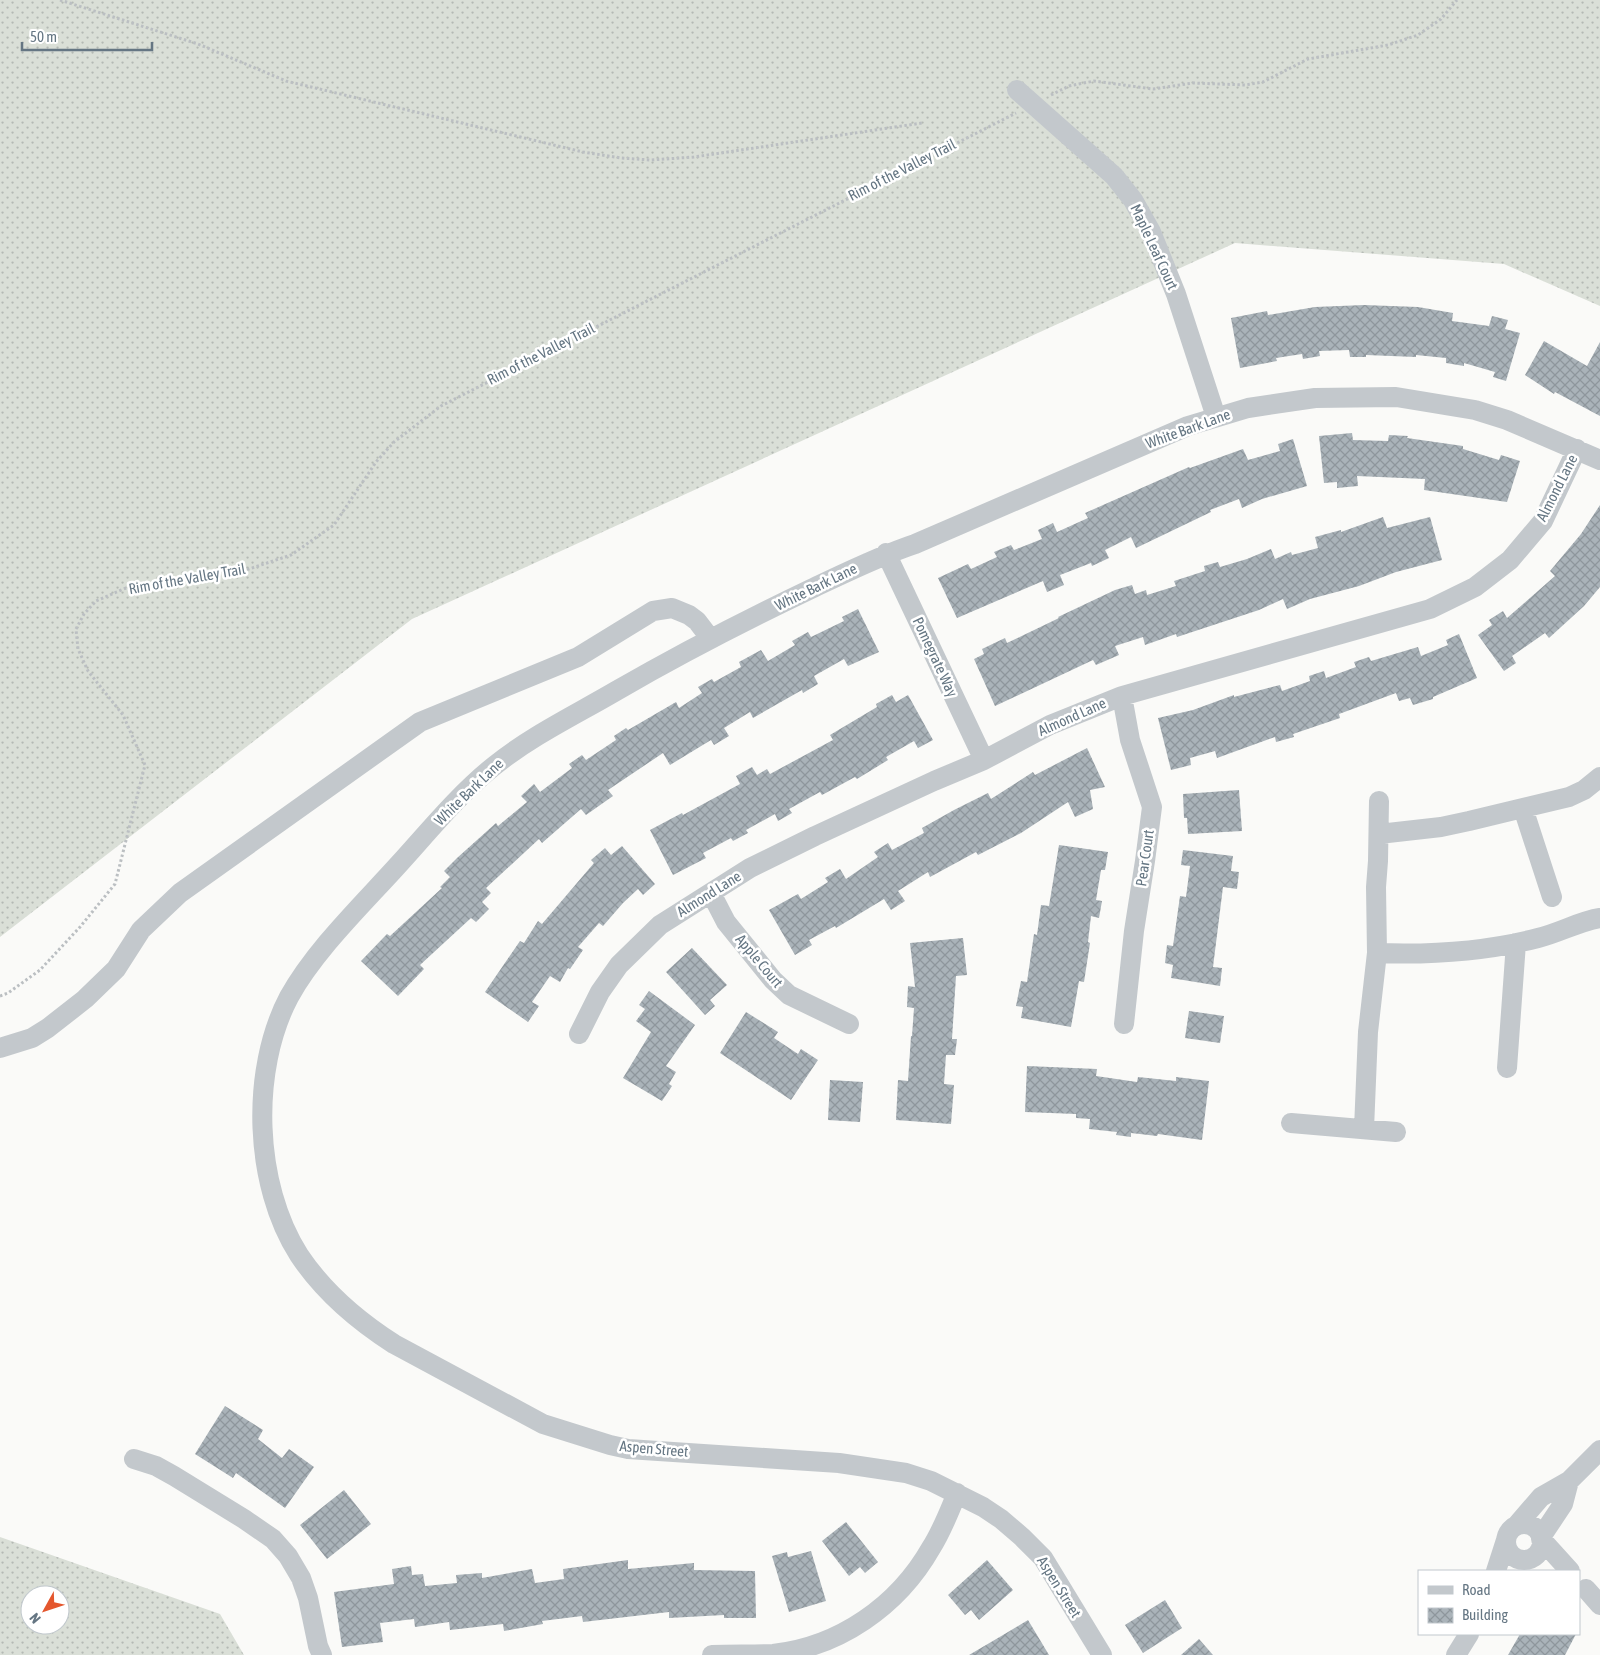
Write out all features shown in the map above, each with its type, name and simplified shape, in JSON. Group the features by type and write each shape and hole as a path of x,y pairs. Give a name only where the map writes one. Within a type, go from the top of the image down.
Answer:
{"street":[{"name":"Maple Leaf Court","path":"1017,90 1114,176 1133,200 1151,232 1176,294 1216,417"},
{"name":"White Bark Lane","path":"264,1146 264,1080 274,1034 289,997 321,950 437,822 492,767 518,748 710,638 886,553 924,540 1188,426 1248,408 1315,398 1396,397 1475,410 1507,420 1600,460"},
{"name":"Almond Lane","path":"579,1034 600,992 619,965 660,926 750,868 934,781 984,760 1050,726 1122,696 1430,609 1475,587 1510,560 1543,521 1577,449"},
{"name":"Pomegrate Way","path":"886,553 984,760"},
{"path":"0,1048 32,1038 48,1028 85,999 116,969 141,930 173,899 420,722 578,657 652,611 672,608 689,615 697,621 710,638"},
{"name":"Pear Court","path":"1122,696 1130,740 1152,807 1134,931 1124,1024"},
{"path":"1379,834 1441,827 1569,797 1584,790 1600,777"},
{"path":"1364,1128 1368,1032 1377,953 1376,887 1379,801"},
{"path":"1523,808 1552,897"},
{"name":"Apple Court","path":"711,894 726,922 773,980 789,995 849,1024"},
{"path":"1377,953 1401,954 1478,950 1516,943 1566,930 1600,918"},
{"path":"1507,1068 1516,943"},
{"path":"1291,1123 1396,1132"},
{"name":"Aspen Street","path":"264,1146 270,1183 278,1211 299,1254 324,1286 380,1335 543,1424 585,1438 628,1448 839,1463 906,1473 931,1481 957,1493 1001,1519 1022,1537 1042,1558 1102,1655"},
{"path":"1496,1570 1511,1533 1541,1497 1569,1481 1600,1450"},
{"path":"134,1459 156,1466 174,1476 244,1519 272,1539 288,1556 301,1578 322,1655"},
{"path":"1541,1538 1563,1504 1569,1481"},
{"path":"712,1655 771,1655 798,1650 824,1642 877,1612 898,1593 930,1550 957,1493"},
{"path":"1525,1563 1538,1552 1541,1547 1541,1538 1539,1532 1532,1526 1522,1524 1511,1533 1507,1545 1512,1555 1525,1563 1550,1570"},
{"path":"1541,1538 1569,1570"},
{"path":"1581,1585 1600,1605"},
{"path":"1456,1655 1467,1635"}],"path":[{"path":"60,0 198,44 286,81 583,152 621,158 651,160 694,156 922,123"},
{"name":"Rim of the Valley Trail","path":"0,996 8,993 40,970 86,920 115,884 145,765 123,715 88,671 78,649 76,629 84,614 96,601 126,588 234,574 291,555 334,525 376,462 394,442 441,406 1069,86 1094,81 1154,89 1193,83 1245,86 1263,82 1308,58 1388,45 1418,35 1441,19 1456,0"}],"shaded area":[{"path":"0,0 1600,0 1600,306 1504,264 1235,243 412,619 0,937"},
{"path":"0,1537 220,1614 244,1655 0,1655"}],"building":[{"path":"1364,305 1418,307 1453,313 1452,321 1489,326 1492,316 1508,320 1505,329 1520,333 1506,381 1493,377 1495,372 1464,363 1464,366 1446,363 1446,358 1416,355 1416,357 1366,355 1366,357 1350,357 1349,350 1319,351 1320,356 1303,359 1302,354 1276,358 1277,361 1240,368 1231,318 1267,311 1268,315 1315,307"},
{"path":"1544,341 1587,366 1600,342 1600,416 1555,392 1554,394 1525,375"},
{"path":"1352,433 1353,440 1388,441 1389,435 1408,436 1407,438 1463,446 1463,449 1499,460 1501,455 1520,461 1507,502 1424,490 1425,479 1357,476 1358,486 1337,488 1337,482 1324,483 1319,436"},
{"path":"1293,439 1307,486 1262,499 1242,508 1239,499 1210,510 1211,512 1136,548 1131,537 1105,550 1109,558 1092,566 1091,563 1060,575 1064,585 1047,592 1043,581 957,618 938,578 968,564 971,569 997,557 994,552 1011,545 1014,550 1042,539 1038,530 1053,523 1057,532 1088,518 1085,513 1189,467 1243,449 1248,460 1280,451 1278,444"},
{"path":"1600,505 1600,587 1584,606 1549,638 1545,633 1512,656 1516,663 1504,671 1478,635 1492,625 1489,620 1503,611 1507,618 1555,576 1550,571 1581,534"},
{"path":"1383,517 1387,528 1430,517 1442,560 1396,572 1359,586 1310,599 1287,609 1283,599 1259,610 1177,637 1176,634 1145,645 1143,637 1115,646 1119,655 1096,665 1093,660 995,706 974,659 984,654 982,649 1005,638 1007,643 1115,590 1132,585 1135,594 1146,590 1147,595 1176,586 1174,581 1205,571 1204,566 1218,562 1220,567 1271,549 1275,559 1291,552 1292,555 1318,548 1315,537 1341,530 1341,532"},
{"path":"858,609 879,652 848,666 844,659 814,676 818,684 803,693 802,690 753,718 750,712 724,728 729,736 714,745 711,740 670,765 663,753 608,790 613,796 586,815 581,809 542,843 539,839 486,888 491,893 482,902 489,909 476,922 471,918 420,965 424,969 398,996 361,961 387,934 390,936 442,888 440,887 450,877 444,871 457,858 496,823 498,826 527,802 521,796 534,784 540,792 572,768 569,764 582,755 586,760 616,740 614,736 626,728 628,730 676,702 679,708 702,693 698,687 712,679 714,682 741,667 739,662 761,650 768,661 795,645 792,641 808,632 811,637 844,621 842,617"},
{"path":"1459,634 1477,678 1433,697 1433,699 1413,705 1410,698 1399,701 1396,693 1339,714 1340,718 1293,734 1294,737 1276,742 1275,737 1217,758 1215,751 1190,758 1191,765 1171,770 1158,718 1193,710 1234,695 1234,697 1280,685 1282,691 1310,681 1309,676 1324,671 1326,678 1356,667 1354,662 1369,657 1371,661 1418,647 1421,656 1448,645 1446,640"},
{"path":"892,695 896,702 908,695 933,740 918,748 914,741 886,757 888,760 857,779 855,777 822,795 820,792 789,809 792,813 778,821 775,814 746,830 748,833 733,841 731,838 703,853 706,858 673,875 650,830 682,813 683,815 740,784 736,776 752,767 757,775 767,769 770,774 833,740 830,735 877,707 876,704"},
{"path":"1087,748 1105,787 1090,790 1093,809 1075,817 1068,802 1021,833 978,855 976,852 930,877 928,872 898,891 905,901 891,910 884,899 836,928 835,926 809,940 812,945 795,955 769,910 798,894 801,899 828,882 825,878 840,869 846,879 878,857 874,852 888,843 892,850 924,833 922,828 954,810 988,793 991,799 1033,772 1035,775"},
{"path":"1239,790 1242,831 1188,834 1187,818 1184,818 1183,794"},
{"path":"1059,845 1108,852 1105,870 1101,870 1096,900 1102,901 1099,918 1091,916 1088,942 1090,943 1084,982 1079,981 1071,1027 1021,1018 1023,1007 1016,1006 1021,981 1027,982 1034,934 1037,935 1041,905 1049,906"},
{"path":"622,846 655,884 643,895 638,889 603,926 599,923 578,947 583,950 570,969 568,968 560,982 550,976 532,1002 539,1006 528,1022 485,992 520,941 524,943 538,921 542,924 594,863 591,860 605,848 611,855"},
{"path":"1183,850 1233,856 1231,871 1239,872 1237,889 1223,887 1213,967 1222,968 1220,986 1171,978 1173,965 1165,963 1167,945 1173,946 1180,896 1186,897 1190,866 1181,865"},
{"path":"963,938 967,975 956,976 952,1039 957,1039 955,1055 946,1055 944,1084 954,1085 951,1124 896,1120 898,1080 908,1081 912,1036 914,1008 907,1007 908,986 915,987 910,943"},
{"path":"692,948 727,985 710,1000 715,1006 705,1015 666,972"},
{"path":"649,991 695,1025 666,1066 676,1072 669,1084 672,1086 662,1101 623,1078 651,1032 636,1021 645,1009 639,1005"},
{"path":"1189,1011 1224,1016 1220,1043 1185,1038"},
{"path":"746,1012 778,1032 774,1038 798,1054 801,1049 818,1060 791,1100 720,1053"},
{"path":"1027,1066 1097,1069 1096,1076 1137,1082 1138,1077 1176,1081 1176,1077 1209,1081 1202,1140 1158,1134 1157,1136 1131,1133 1131,1137 1116,1135 1117,1132 1089,1129 1090,1119 1076,1118 1076,1114 1025,1112"},
{"path":"830,1080 863,1082 860,1122 828,1120"},
{"path":"225,1406 263,1430 258,1439 282,1458 289,1449 314,1467 285,1508 236,1473 233,1478 195,1454"},
{"path":"344,1490 371,1524 327,1559 300,1525"},
{"path":"846,1522 878,1562 865,1573 860,1567 849,1576 822,1541"},
{"path":"811,1551 826,1601 789,1612 772,1556 787,1552 788,1557"},
{"path":"628,1560 628,1569 694,1563 694,1570 755,1571 756,1618 724,1618 724,1615 669,1618 669,1612 583,1622 582,1616 542,1621 543,1624 504,1631 503,1624 450,1630 449,1622 415,1627 414,1619 380,1623 383,1642 342,1647 334,1592 394,1584 392,1569 411,1566 412,1575 423,1574 425,1586 457,1583 456,1575 482,1573 482,1578 532,1569 535,1583 564,1579 563,1569"},
{"path":"987,1560 1013,1590 979,1620 971,1610 965,1615 948,1595"},
{"path":"1165,1600 1182,1628 1143,1653 1125,1625"},
{"path":"1028,1620 1049,1655 969,1655 1003,1635"},
{"path":"1519,1635 1575,1635 1565,1655 1508,1655"},
{"path":"1199,1639 1213,1655 1181,1655"}]}
